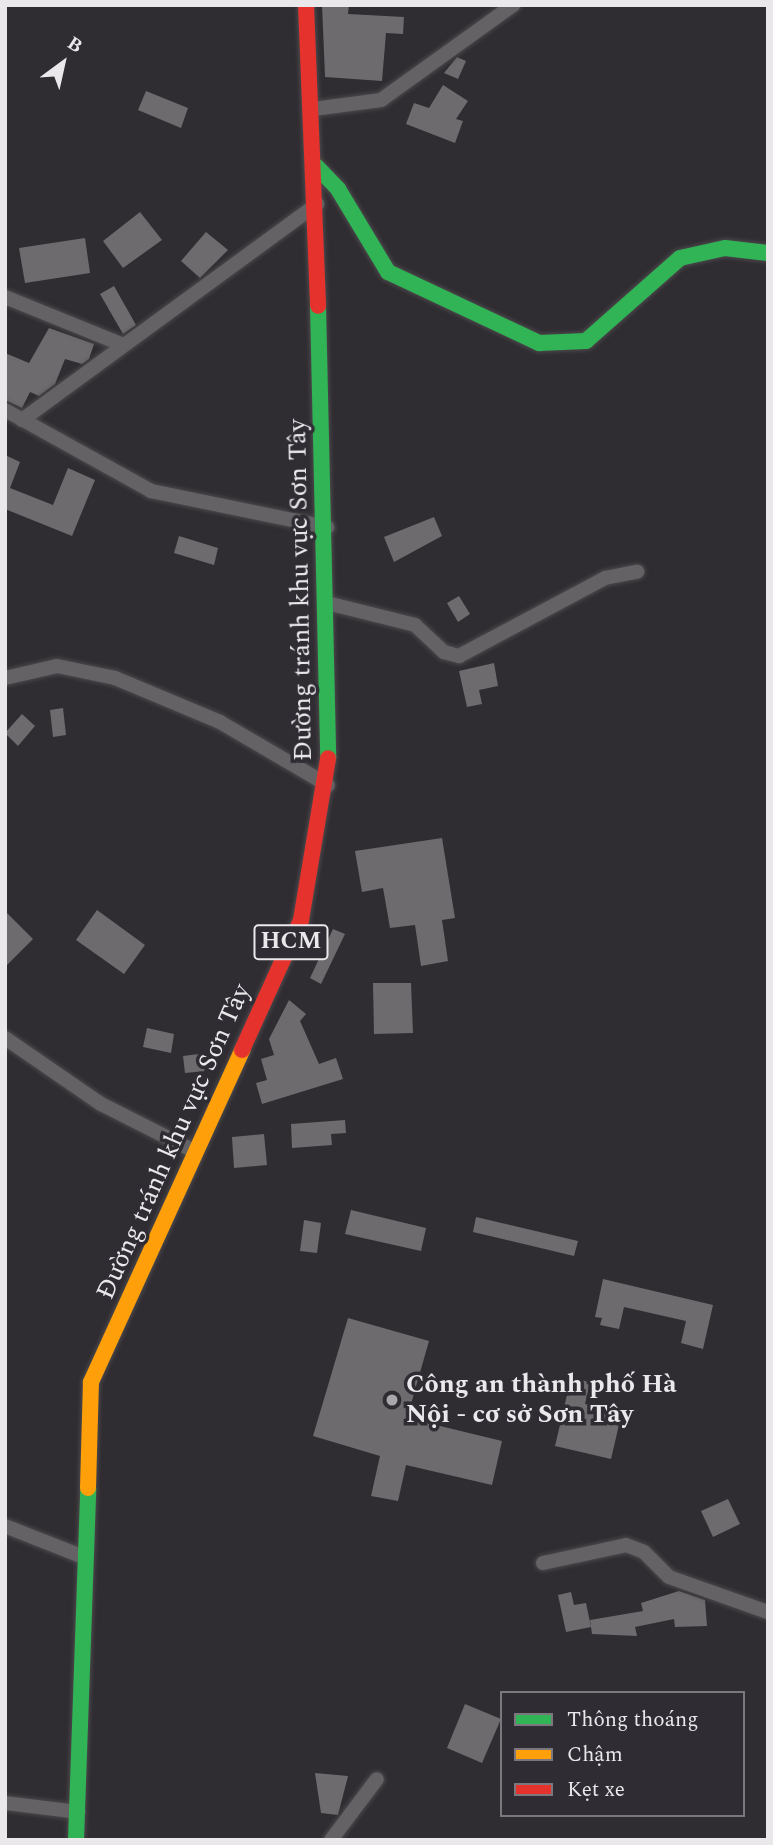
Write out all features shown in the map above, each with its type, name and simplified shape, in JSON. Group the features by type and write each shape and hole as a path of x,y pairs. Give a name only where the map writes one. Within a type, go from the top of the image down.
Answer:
{"main road":[{"name":"Đường tránh khu vực Sơn Tây","path":"76,1840 81,1556 92,1382 301,920 328,785 327,527 318,203 306,5"},
{"path":"316,166 338,189 388,272 539,343 586,341 680,258 724,248 768,253"}],"street":[{"path":"313,109 381,100 513,5"},
{"path":"22,420 318,203"},
{"path":"5,297 123,345"},
{"path":"5,410 151,491 327,527"},
{"path":"327,603 415,625 444,652 459,656 605,578 637,572"},
{"path":"5,678 57,666 115,678 220,722 328,785"},
{"path":"5,1038 102,1104 196,1152"},
{"path":"5,1526 81,1556"},
{"path":"543,1563 626,1545 644,1552 669,1577 768,1612"},
{"path":"331,1840 377,1779"},
{"path":"5,1803 78,1812"}],"building":[{"path":"322,5 349,5 348,14 404,17 403,34 386,33 382,81 325,77"},
{"path":"457,57 466,61 458,79 444,73"},
{"path":"443,85 468,101 456,119 463,121 455,143 406,124 414,103 429,108"},
{"path":"146,91 188,108 181,128 138,110"},
{"path":"140,212 162,240 123,268 103,241"},
{"path":"206,232 228,250 200,278 181,261"},
{"path":"85,238 90,273 25,283 19,248"},
{"path":"114,286 136,325 123,334 100,294"},
{"path":"49,328 94,344 89,359 82,364 65,359 55,384 39,396 30,392 22,408 5,400 5,353 29,363"},
{"path":"5,455 20,462 10,488 53,505 68,468 95,480 72,536 5,509"},
{"path":"434,517 442,536 394,562 384,537"},
{"path":"179,536 218,548 214,565 174,553"},
{"path":"459,596 470,614 458,622 447,603"},
{"path":"494,663 498,686 479,690 482,704 467,707 459,671"},
{"path":"63,708 66,735 53,737 50,710"},
{"path":"22,714 35,726 18,746 5,733"},
{"path":"442,838 455,918 442,920 448,961 421,966 415,925 390,928 383,888 362,892 355,851"},
{"path":"97,910 145,945 124,974 76,940"},
{"path":"5,911 33,939 5,967"},
{"path":"333,929 345,934 321,984 310,978"},
{"path":"373,983 411,983 413,1033 374,1034"},
{"path":"289,1000 306,1014 300,1021 319,1064 336,1058 343,1079 262,1104 256,1083 267,1080 261,1059 274,1055 269,1039"},
{"path":"147,1028 174,1034 171,1053 143,1047"},
{"path":"215,1052 216,1070 185,1073 183,1056"},
{"path":"345,1120 346,1133 331,1134 332,1145 292,1148 291,1124"},
{"path":"264,1134 267,1165 234,1168 232,1137"},
{"path":"351,1210 426,1228 421,1251 345,1234"},
{"path":"476,1217 578,1241 574,1256 473,1232"},
{"path":"304,1220 321,1223 317,1253 300,1251"},
{"path":"603,1279 713,1305 703,1349 681,1343 686,1321 624,1307 619,1329 600,1325 602,1318 595,1317"},
{"path":"348,1318 429,1341 407,1418 502,1441 492,1485 406,1465 398,1501 371,1496 380,1456 313,1436"},
{"path":"571,1378 590,1382 585,1404 622,1412 611,1459 555,1446"},
{"path":"728,1499 740,1524 713,1537 701,1511"},
{"path":"679,1591 705,1600 707,1626 675,1627 674,1619 635,1627 637,1636 592,1634 590,1620 643,1611 641,1603"},
{"path":"571,1592 574,1605 586,1603 591,1627 566,1632 558,1595"},
{"path":"465,1704 500,1719 482,1763 447,1748"},
{"path":"315,1773 348,1776 338,1815 321,1813"}],"traffic: fast":[{"path":"316,166 338,189 388,272 539,343 586,341 680,258 725,248 768,253"},
{"path":"318,306 328,758"},
{"path":"76,1840 88,1488"}],"traffic: slow":[{"path":"88,1488 91,1382 242,1050"}],"traffic: jam":[{"path":"306,5 318,306"},
{"path":"242,1050 301,920 328,758"}],"place":[{"name":"Công an thành phố Hà Nội - cơ sở Sơn Tây","path":"392,1400"}]}
